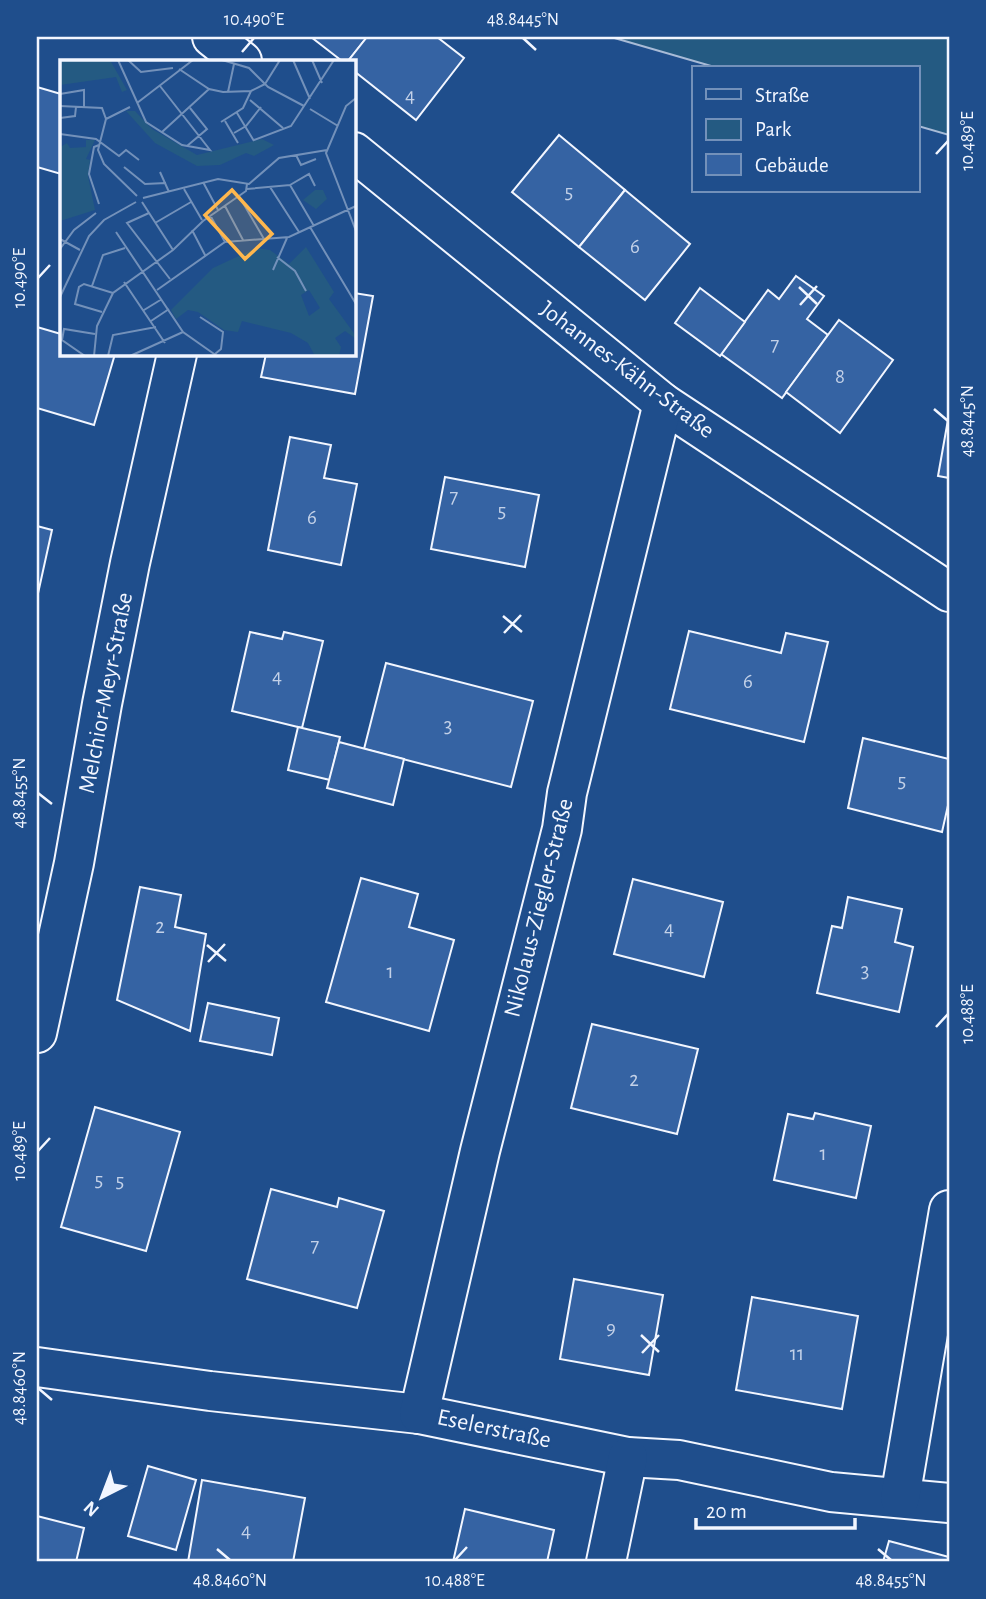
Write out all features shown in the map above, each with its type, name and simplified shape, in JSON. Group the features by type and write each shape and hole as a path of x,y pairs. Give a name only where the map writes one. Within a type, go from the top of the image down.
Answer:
{"street":[{"path":"212,37 240,60"},
{"name":"Johannes-Kähn-Straße","path":"355,153 663,403 949,592"},
{"name":"Melchior-Meyr-Straße","path":"37,1033 74,863 130,564 177,355"},
{"name":"Nikolaus-Ziegler-Straße","path":"419,1414 480,1151 562,829 567,793 663,403"},
{"path":"900,1498 949,1210"},
{"name":"Eselerstraße","path":"37,1367 210,1391 419,1414 628,1457 679,1460 831,1492 949,1503"},
{"path":"606,1562 628,1457"}],"green space":[{"path":"611,37 949,37 949,135 920,127 920,66 711,66"}],"building":[{"path":"311,37 367,37 349,60 341,60"},
{"path":"367,37 437,37 464,58 416,120 355,72 355,60 349,60"},
{"path":"37,87 60,94 60,174 37,167"},
{"path":"559,135 625,190 579,247 512,192"},
{"path":"625,190 690,244 645,300 579,247"},
{"path":"796,276 824,296 807,319 828,335 782,398 721,354 768,290 779,299"},
{"path":"700,288 745,322 720,356 675,323"},
{"path":"355,293 373,296 355,394 261,377 266,355 355,355"},
{"path":"839,320 893,360 840,433 786,392"},
{"path":"37,327 60,334 60,355 115,355 94,425 37,408"},
{"path":"949,414 949,478 938,476"},
{"path":"290,437 331,445 324,478 357,484 341,565 268,550"},
{"path":"445,477 539,495 525,567 431,549"},
{"path":"37,526 52,530 37,598"},
{"path":"689,631 781,653 786,633 828,642 804,742 670,709"},
{"path":"250,632 282,639 284,632 323,641 302,728 232,711"},
{"path":"386,663 533,701 511,787 364,749"},
{"path":"298,727 340,737 330,780 288,770"},
{"path":"863,738 949,759 949,801 942,832 848,808"},
{"path":"339,742 404,759 393,805 327,788"},
{"path":"361,878 418,894 409,927 454,940 429,1031 326,1002"},
{"path":"633,879 723,902 704,977 614,954"},
{"path":"140,887 181,895 175,927 206,934 190,1031 117,1000"},
{"path":"848,897 902,909 895,942 913,947 899,1012 817,993 832,926 842,928"},
{"path":"208,1003 279,1018 272,1055 200,1041"},
{"path":"592,1024 698,1049 677,1134 571,1108"},
{"path":"95,1107 180,1132 146,1251 61,1227"},
{"path":"815,1113 871,1126 856,1198 774,1180 788,1114 813,1119"},
{"path":"271,1189 337,1207 339,1198 384,1211 357,1308 247,1279"},
{"path":"574,1279 663,1295 649,1375 560,1359"},
{"path":"752,1297 858,1316 842,1409 736,1390"},
{"path":"148,1466 196,1480 176,1550 128,1536"},
{"path":"202,1480 305,1498 293,1562 188,1562"},
{"path":"465,1509 554,1530 547,1562 453,1562"},
{"path":"37,1516 84,1528 76,1562 37,1562"},
{"path":"889,1541 949,1557 949,1562 883,1562"}]}
